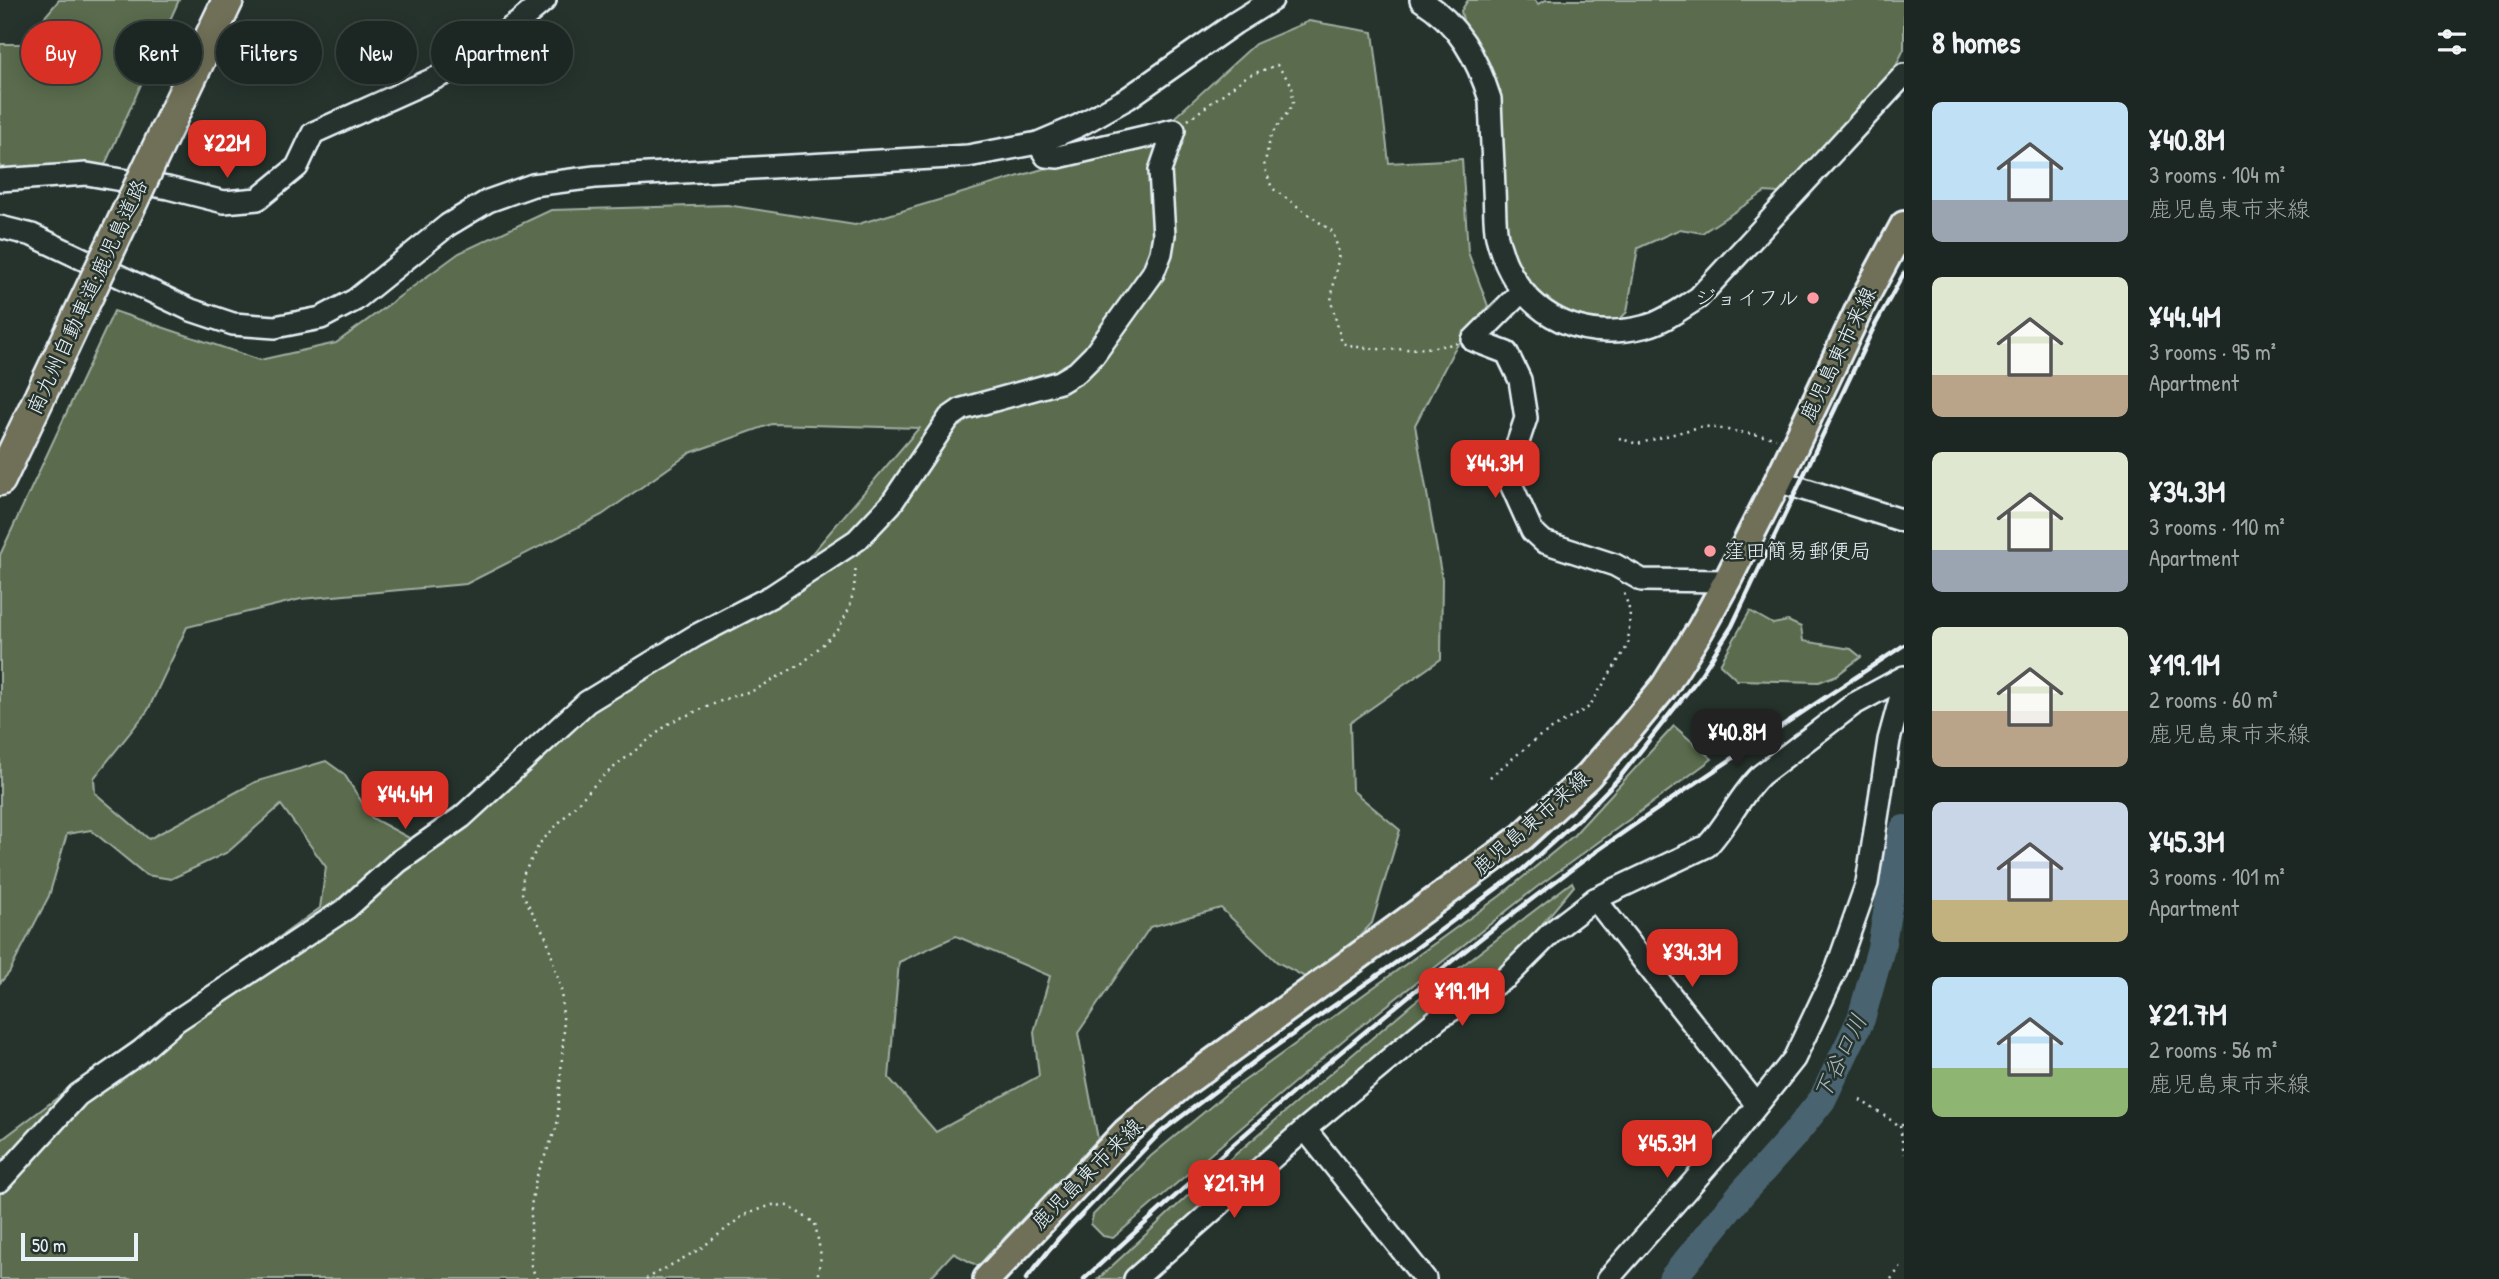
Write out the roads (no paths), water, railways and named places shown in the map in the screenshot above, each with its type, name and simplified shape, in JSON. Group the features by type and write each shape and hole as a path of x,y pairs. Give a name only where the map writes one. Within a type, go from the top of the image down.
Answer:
{"highway":[{"name":"南九州自動車道;鹿児島道路","path":"0,480 228,0"}],"main road":[{"name":"鹿児島東市来線","path":"987,1279 1126,1132 1173,1092 1480,870 1557,807 1588,776 1664,687 1700,630 1778,481 1863,301 1904,225"}],"street":[{"path":"0,180 87,174 168,188 224,202 258,199 297,167 313,133 449,72 545,0"},
{"path":"0,227 32,235 191,310 233,324 275,327 321,318 355,300 448,225 488,201 533,185 595,177 968,156 1038,143 1078,126 1128,98 1272,0"},
{"path":"1421,0 1448,21 1462,38 1474,57 1490,99 1496,234 1507,266 1521,292 1542,311 1584,329 1598,331 1648,326 1698,298 1904,75"},
{"path":"0,1181 78,1095 140,1052 176,1021 347,908 398,862 462,817 587,702 674,648 772,596 857,540 891,504 949,418 972,405 1060,382 1077,372 1094,355 1153,273 1161,253 1164,236 1160,171 1174,130 1058,156 1046,156 1038,143"},
{"path":"1521,292 1473,340 1507,353 1520,380 1526,418 1511,463 1510,482 1532,531 1544,542 1615,565 1642,580 1727,582"},
{"path":"1778,481 1904,521"},
{"path":"1135,1279 1305,1129 1440,1017 1507,976 1552,932 1595,899 1707,846 1748,788 1762,775 1854,704 1904,677"},
{"path":"1608,1279 1723,1148 1794,1059 1837,968 1867,883 1889,740 1904,685"},
{"path":"1595,899 1757,1105"},
{"path":"1305,1129 1425,1279"}],"waterway":[{"name":"下谷口川","path":"1672,1279 1822,1100 1861,1019 1881,948 1904,829"}],"railway":[{"path":"1026,1279 1059,1238 1161,1132 1263,1055 1411,952 1523,869 1619,778 1700,676 1732,626 1873,329 1904,273"},
{"path":"1084,1279 1328,1063 1518,910 1662,805 1904,645"}],"place":[{"name":"ジョイフル","path":"1813,298"},
{"name":"窪田簡易郵便局","path":"1710,551"}]}
